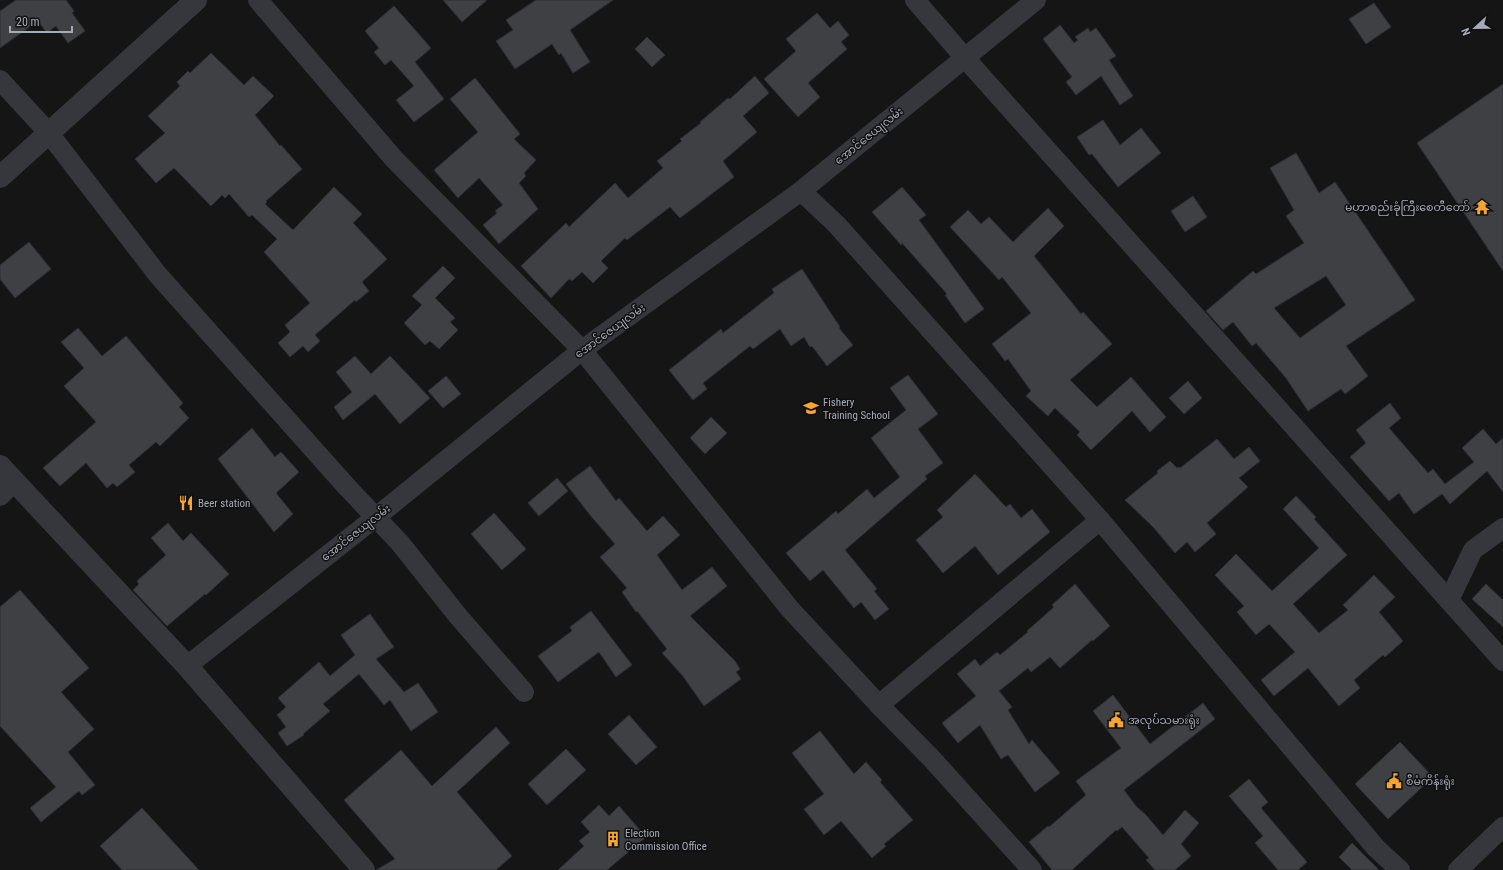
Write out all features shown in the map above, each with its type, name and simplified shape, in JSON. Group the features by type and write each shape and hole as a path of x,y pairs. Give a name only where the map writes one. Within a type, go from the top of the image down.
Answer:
{"street":[{"path":"0,177 48,132 196,0"},
{"path":"258,0 394,158 582,350 790,608 879,705 932,759 1032,870"},
{"path":"915,0 1503,661"},
{"name":"အောင်ဇေယျလမ်း","path":"187,666 376,517 582,350 801,191 1036,0"},
{"path":"0,80 48,132 158,275 400,543 458,616 524,692"},
{"path":"801,191 837,225 1100,520 1376,848 1400,870"},
{"path":"0,466 7,489 187,666 364,870"},
{"path":"879,705 1100,520"},
{"path":"1448,600 1473,550 1503,528"},
{"path":"1458,870 1503,828"}],"building":[{"path":"16,0 66,0 74,11 72,13 85,31 68,43 56,26 47,33 38,21 0,48 0,11"},
{"path":"443,0 487,0 462,22"},
{"path":"536,0 613,0 570,30 590,62 573,73 561,53 559,55 552,44 515,69 496,41 513,30 506,20"},
{"path":"1374,3 1391,27 1366,44 1349,19"},
{"path":"394,6 431,48 415,62 444,99 414,122 396,100 414,86 391,60 385,65 374,52 379,48 365,31"},
{"path":"817,13 830,28 838,21 849,35 841,42 847,49 808,83 820,97 798,117 764,79 796,51 786,39"},
{"path":"1060,25 1074,43 1078,40 1075,37 1088,28 1090,32 1096,28 1116,56 1109,60 1133,96 1120,105 1101,76 1076,95 1066,82 1072,77 1043,39"},
{"path":"647,37 665,55 652,67 635,49"},
{"path":"211,53 244,85 253,76 274,96 255,115 280,146 281,145 302,169 266,201 267,202 265,204 293,230 334,187 362,214 353,223 387,259 362,282 369,291 356,302 355,300 315,335 320,341 308,352 303,346 290,357 278,343 290,332 285,325 310,303 264,252 277,239 252,215 249,217 229,194 225,198 222,195 211,206 174,168 156,183 135,159 165,133 148,116 180,86 177,82 188,71 190,73"},
{"path":"755,76 769,93 743,116 757,132 723,161 734,177 680,218 670,207 627,240 625,238 601,261 608,268 593,283 582,272 572,281 569,279 551,298 521,266 566,223 569,227 615,183 628,198 663,168 657,161 682,141 680,139 701,123 700,122 728,98 730,99"},
{"path":"475,78 520,134 514,139 536,160 524,173 526,176 519,183 538,209 499,244 483,225 497,213 495,211 503,205 479,178 458,198 434,170 478,132 450,99"},
{"name":"မဟာစည်းခုံကြီးစေတီတော်","path":"1503,84 1503,271 1417,143"},
{"path":"1103,120 1120,145 1141,128 1161,153 1118,187 1092,154 1089,155 1077,137"},
{"path":"1296,153 1319,193 1335,182 1415,300 1346,346 1368,376 1345,394 1341,389 1308,411 1286,378 1256,343 1252,346 1233,322 1223,330 1206,311 1253,271 1256,274 1304,243 1286,216 1294,210 1270,168","holes":["1326,276 1346,305 1300,338 1274,308"]},
{"path":"902,187 926,215 919,220 984,309 965,323 945,295 947,294 902,243 901,245 872,212"},
{"path":"1193,196 1207,217 1185,232 1171,211"},
{"path":"1048,208 1064,226 1034,256 1081,314 1083,312 1112,344 1070,380 1097,407 1131,377 1166,417 1150,432 1132,411 1091,450 1077,435 1080,432 1055,408 1048,416 1026,396 1031,391 1008,359 1005,361 992,344 1031,313 1002,277 999,280 950,227 968,210 981,224 989,217 1013,242"},
{"path":"29,242 51,269 15,298 0,279 0,265"},
{"path":"443,266 455,278 435,298 455,318 450,322 458,330 439,349 430,341 425,345 404,323 422,305 412,296"},
{"path":"802,269 840,327 839,328 853,345 827,366 812,346 810,347 804,337 791,346 780,329 753,349 750,346 703,383 707,389 693,400 669,370 721,329 723,333 774,293 772,289"},
{"path":"78,328 102,356 126,336 183,403 179,407 189,418 160,446 156,442 129,465 135,472 117,487 113,483 107,488 86,463 60,486 43,468 96,422 64,386 84,368 61,342"},
{"path":"355,356 371,374 390,356 430,398 400,424 375,394 343,420 334,407 352,392 336,372"},
{"path":"908,375 938,414 918,429 943,463 925,476 927,479 845,550 877,589 874,591 889,609 875,620 861,602 854,608 823,570 810,581 786,553 836,511 838,514 867,489 874,498 900,477 871,438 906,410 890,388"},
{"path":"446,376 461,394 443,408 428,391"},
{"path":"1188,381 1202,398 1184,414 1169,398"},
{"path":"1390,403 1401,418 1389,428 1428,473 1433,469 1445,484 1474,462 1462,448 1483,429 1496,444 1503,438 1503,492 1487,471 1450,504 1442,494 1414,514 1399,493 1389,501 1350,457 1366,443 1356,430"},
{"path":"711,417 727,433 705,454 690,438"},
{"path":"252,428 275,457 281,452 299,472 276,493 293,514 274,532 218,459"},
{"path":"1217,439 1234,459 1249,447 1260,461 1239,478 1248,487 1207,523 1216,534 1195,552 1187,542 1175,553 1154,528 1125,500 1158,473 1157,471 1170,461 1177,468 1180,468"},
{"path":"590,466 616,501 619,498 647,531 663,516 680,535 657,555 682,590 712,567 727,586 690,616 735,661 740,669 736,672 741,679 704,706 682,675 662,653 667,649 637,611 636,612 622,592 627,588 600,557 615,544 566,484"},
{"path":"975,474 1006,507 1010,504 1021,518 1032,509 1050,532 998,575 975,546 943,573 916,540 943,517 937,510"},
{"path":"557,478 568,491 539,516 528,503"},
{"path":"1296,496 1316,517 1314,519 1347,555 1293,604 1319,633 1348,610 1343,605 1374,575 1395,597 1379,612 1403,641 1385,657 1383,655 1354,680 1360,688 1339,706 1308,668 1274,696 1261,680 1295,652 1269,624 1256,635 1237,612 1244,606 1215,575 1236,554 1272,591 1319,548 1283,509"},
{"path":"494,513 526,549 502,570 471,534"},
{"path":"168,523 183,541 191,533 229,574 206,595 205,594 167,626 133,590 139,584 137,581 166,555 151,538"},
{"path":"1075,584 1110,626 1060,668 1050,657 1031,672 1028,668 999,691 1012,707 1008,710 1029,744 1032,740 1060,773 1035,792 1008,755 1001,759 980,725 958,743 942,723 976,696 957,674 975,659 980,666 997,652 1000,655 1028,632 1027,631 1054,607 1052,605"},
{"path":"1486,584 1503,600 1503,627 1472,599"},
{"path":"20,590 89,668 61,692 94,729 68,752 95,785 82,795 79,791 41,822 30,808 56,787 0,726 0,607"},
{"path":"591,611 632,665 616,677 599,652 558,682 538,656 572,631 570,627"},
{"path":"370,614 394,647 376,659 404,692 418,683 438,712 411,731 390,700 384,705 359,674 323,704 330,711 303,734 304,735 287,746 278,733 286,727 277,715 286,707 278,698 319,662 330,676 355,655 341,635"},
{"path":"1113,695 1150,744 1203,703 1215,719 1124,790 1136,806 1163,835 1185,810 1199,823 1181,844 1191,856 1175,870 1155,870 1146,860 1149,858 1122,827 1117,831 1116,830 1072,870 1052,870 1029,842 1086,795 1076,781 1121,748 1093,711"},
{"path":"629,715 657,747 636,765 608,734"},
{"path":"496,727 510,743 457,792 512,856 496,870 376,870 395,859 344,800 401,750 432,786"},
{"path":"820,731 854,774 866,762 882,780 880,782 913,820 884,844 886,846 872,858 841,821 824,835 804,809 824,794 792,753"},
{"name":"စီမံကိန်းရုံး‌","path":"1400,742 1433,777 1388,819 1355,784"},
{"path":"566,749 586,770 547,805 528,784"},
{"path":"1249,779 1268,802 1261,808 1307,862 1298,870 1278,870 1255,843 1263,836 1229,796"},
{"name":"Election Commission Office","path":"599,805 609,816 619,806 646,837 607,870 558,870 584,846 579,841 590,832 581,822"},
{"path":"142,808 199,870 122,870 100,846"},
{"path":"1352,843 1379,870 1352,870 1339,857"}],"place":[{"name":"မဟာစည်းခုံကြီးစေတီတော်","path":"1482,207"},
{"name":"Fishery Training School","path":"811,408"},
{"name":"Beer station","path":"186,503"},
{"name":"အလုပ်သမားရုံး","path":"1116,720"},
{"name":"စီမံကိန်းရုံး‌","path":"1394,781"},
{"name":"Election Commission Office","path":"613,839"}]}
